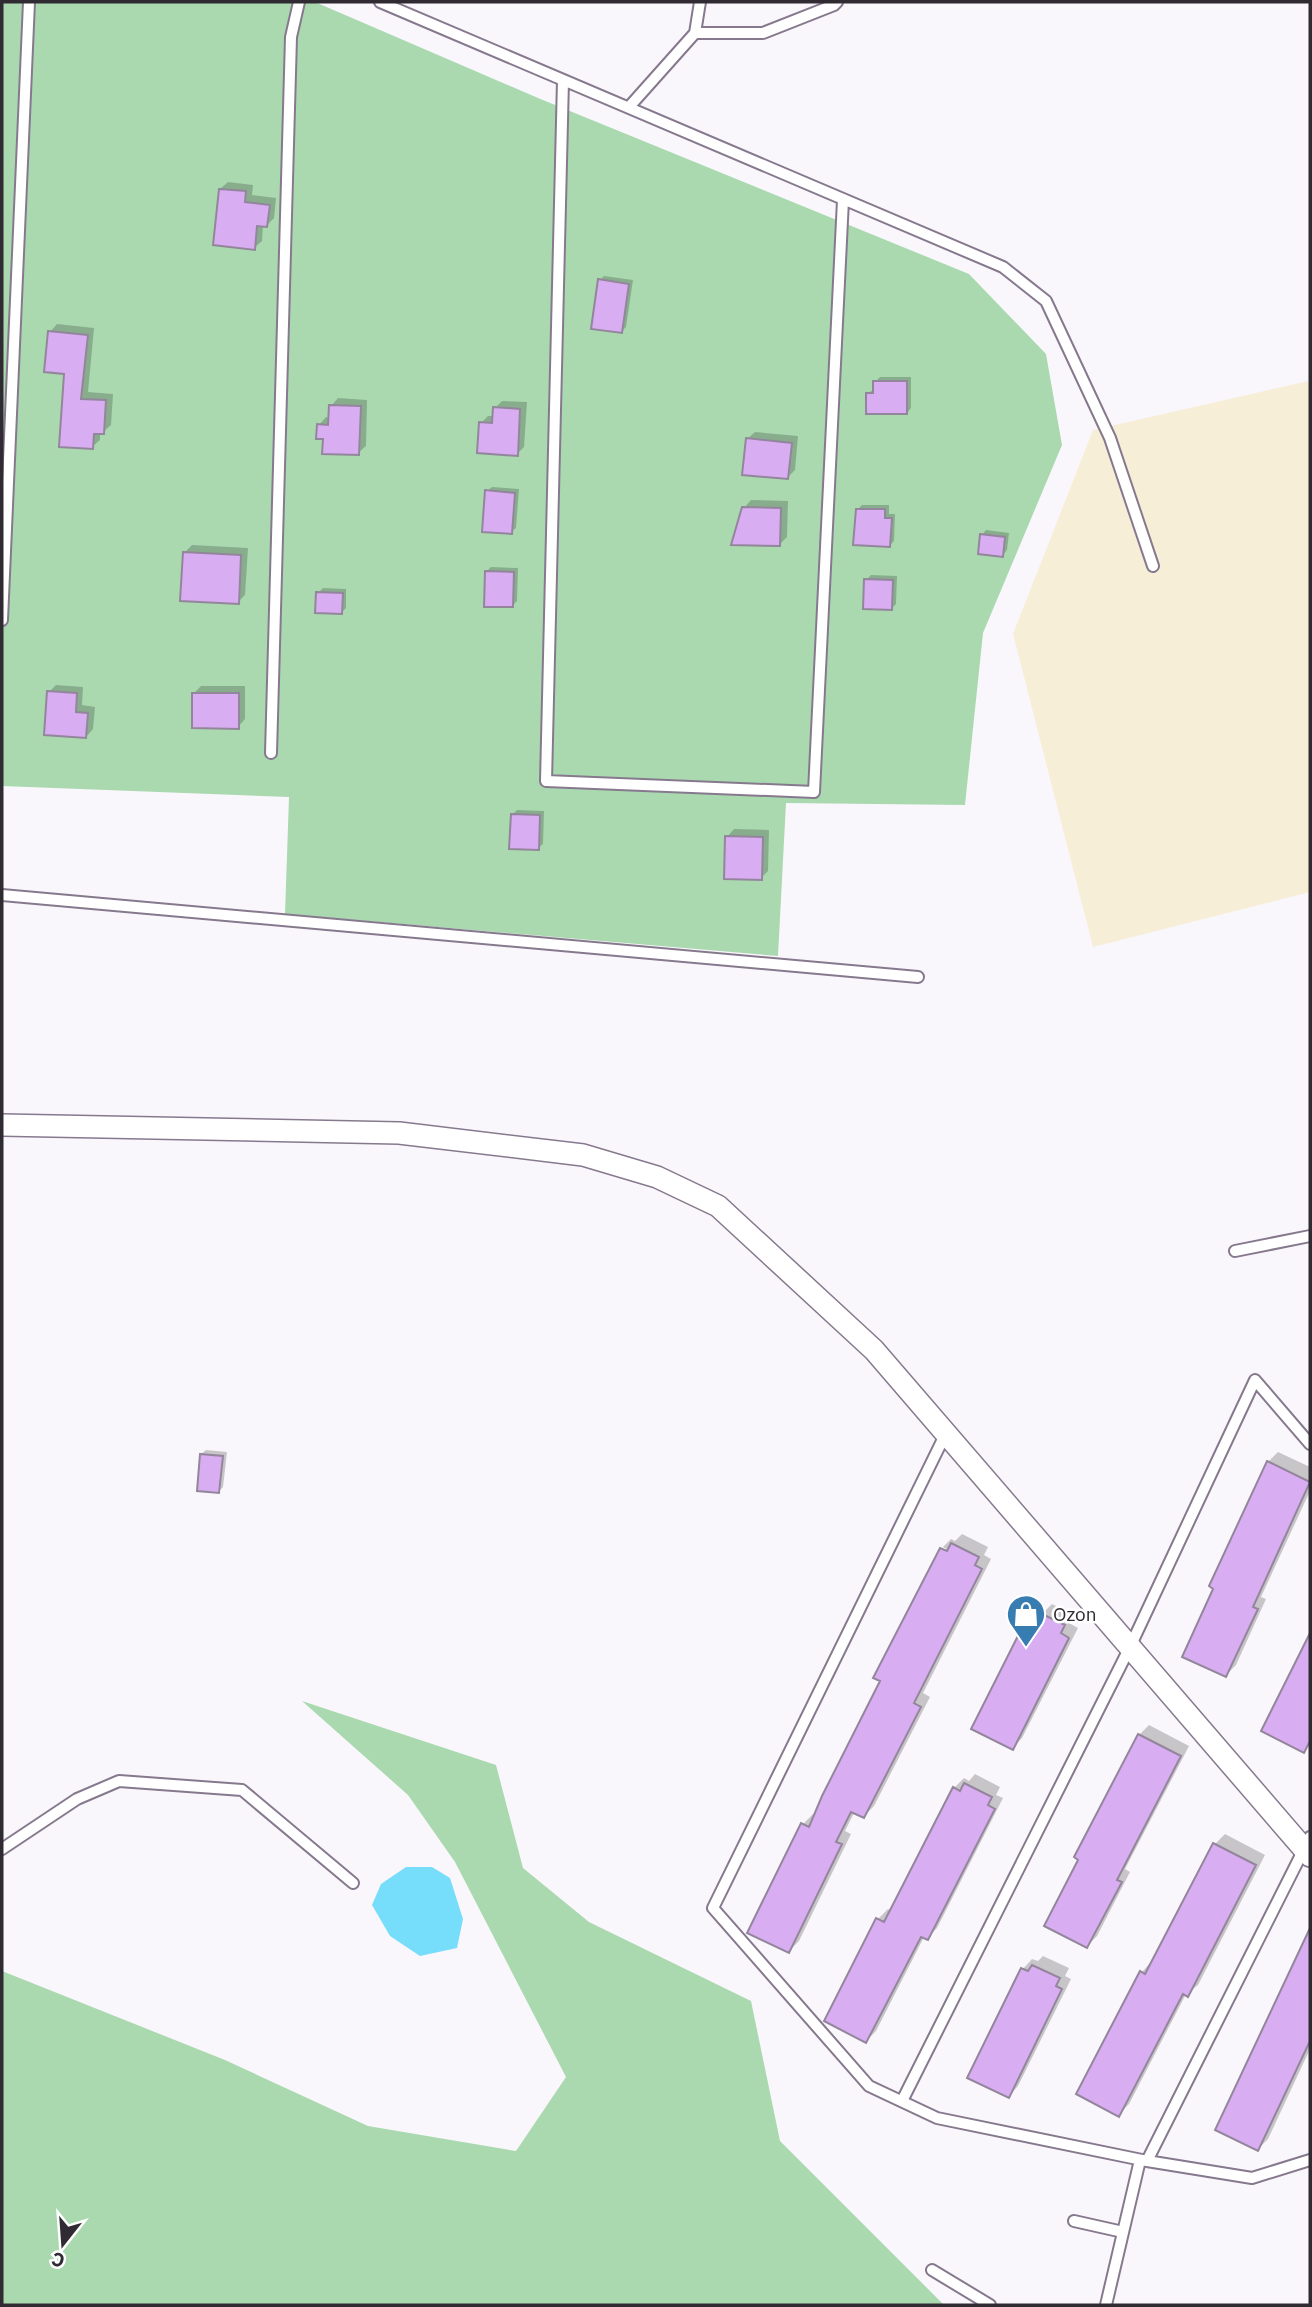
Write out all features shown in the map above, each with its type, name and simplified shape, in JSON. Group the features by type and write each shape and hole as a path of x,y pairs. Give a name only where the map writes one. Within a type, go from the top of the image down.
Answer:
{"street":[{"path":"2,1125 399,1133 583,1155 657,1177 718,1206 874,1350 1130,1647 1308,1847"}],"lane":[{"path":"2,620 29,2"},
{"path":"271,753 291,37 299,2"},
{"path":"380,2 1003,267 1046,301 1110,438 1153,566"},
{"path":"629,107 695,33 700,2"},
{"path":"695,33 763,33 837,2"},
{"path":"563,80 546,780 814,792 842,200"},
{"path":"2,895 918,977"},
{"path":"1235,1251 1310,1236"},
{"path":"902,2101 1130,1647 1255,1380 1310,1444"},
{"path":"946,1433 713,1908 869,2085 937,2118 1143,2161 1252,2178 1310,2160"},
{"path":"2,1849 77,1799 119,1781 242,1790 353,1883"},
{"path":"1106,2305 1143,2161 1308,1847"},
{"path":"1074,2221 1123,2232"},
{"path":"932,2270 990,2305"}],"shaded area":[{"path":"1308,381 1310,892 1093,947 1013,634 1093,430"}],"green space":[{"path":"2,2 315,2 538,98 969,274 1046,354 1062,445 983,633 965,805 786,803 778,956 285,914 289,797 2,786"},
{"path":"302,1701 496,1765 523,1868 589,1922 751,2001 780,2141 944,2305 2,2305 2,1971 225,2060 368,2126 516,2151 566,2077 455,1862 408,1795"}],"water":[{"path":"406,1867 432,1867 450,1878 463,1919 457,1948 420,1956 390,1936 372,1905 381,1884"}],"building":[{"path":"219,189 246,191 245,202 270,205 267,227 257,226 255,250 213,245"},
{"path":"598,279 629,284 622,333 591,329"},
{"path":"48,331 88,335 81,399 106,400 104,434 94,434 93,449 59,447 64,374 44,372"},
{"path":"873,381 907,381 907,414 866,414 866,393 873,393"},
{"path":"329,405 361,406 359,455 322,454 323,439 316,439 317,424 328,425"},
{"path":"493,407 520,409 518,456 477,453 479,422 492,423"},
{"path":"746,438 792,443 788,479 742,475"},
{"path":"485,490 515,493 512,534 482,532"},
{"path":"742,507 781,508 780,546 731,545"},
{"path":"856,509 885,509 885,518 892,518 890,547 853,545"},
{"path":"980,534 1005,537 1003,557 978,554"},
{"path":"183,552 241,555 239,604 180,601"},
{"path":"485,571 514,572 513,607 484,607"},
{"path":"864,579 893,580 892,610 863,609"},
{"path":"316,592 343,593 342,614 315,613"},
{"path":"47,691 77,693 76,712 88,713 86,738 44,735"},
{"path":"192,693 239,693 239,729 192,728"},
{"path":"511,814 540,815 539,850 509,849"},
{"path":"725,836 763,837 762,880 724,879"},
{"path":"200,1454 223,1456 219,1493 197,1491"},
{"path":"1267,1461 1310,1482 1253,1607 1258,1609 1226,1677 1182,1657 1213,1589 1209,1586"},
{"path":"951,1543 979,1557 975,1565 982,1569 914,1703 921,1707 864,1818 851,1812 836,1842 842,1844 789,1953 747,1933 801,1823 809,1827 880,1681 873,1678 940,1548 947,1551"},
{"path":"1040,1613 1065,1625 1061,1633 1069,1638 1013,1750 971,1729 1028,1616 1036,1621"},
{"path":"1310,1633 1310,1741 1304,1753 1261,1731"},
{"path":"1138,1734 1181,1756 1117,1880 1122,1882 1087,1948 1044,1926 1078,1860 1074,1857"},
{"path":"964,1783 992,1797 988,1805 995,1809 928,1940 921,1937 866,2043 824,2021 876,1918 884,1922 953,1787 960,1791"},
{"path":"1213,1843 1256,1865 1188,1997 1183,1994 1119,2117 1076,2094 1140,1971 1145,1974"},
{"path":"1310,1928 1310,2041 1258,2151 1215,2130"},
{"path":"1032,1965 1060,1978 1056,1986 1062,1989 1009,2098 967,2078 1021,1968 1028,1971"}],"place":[{"name":"Ozon","path":"1026,1648"}]}
